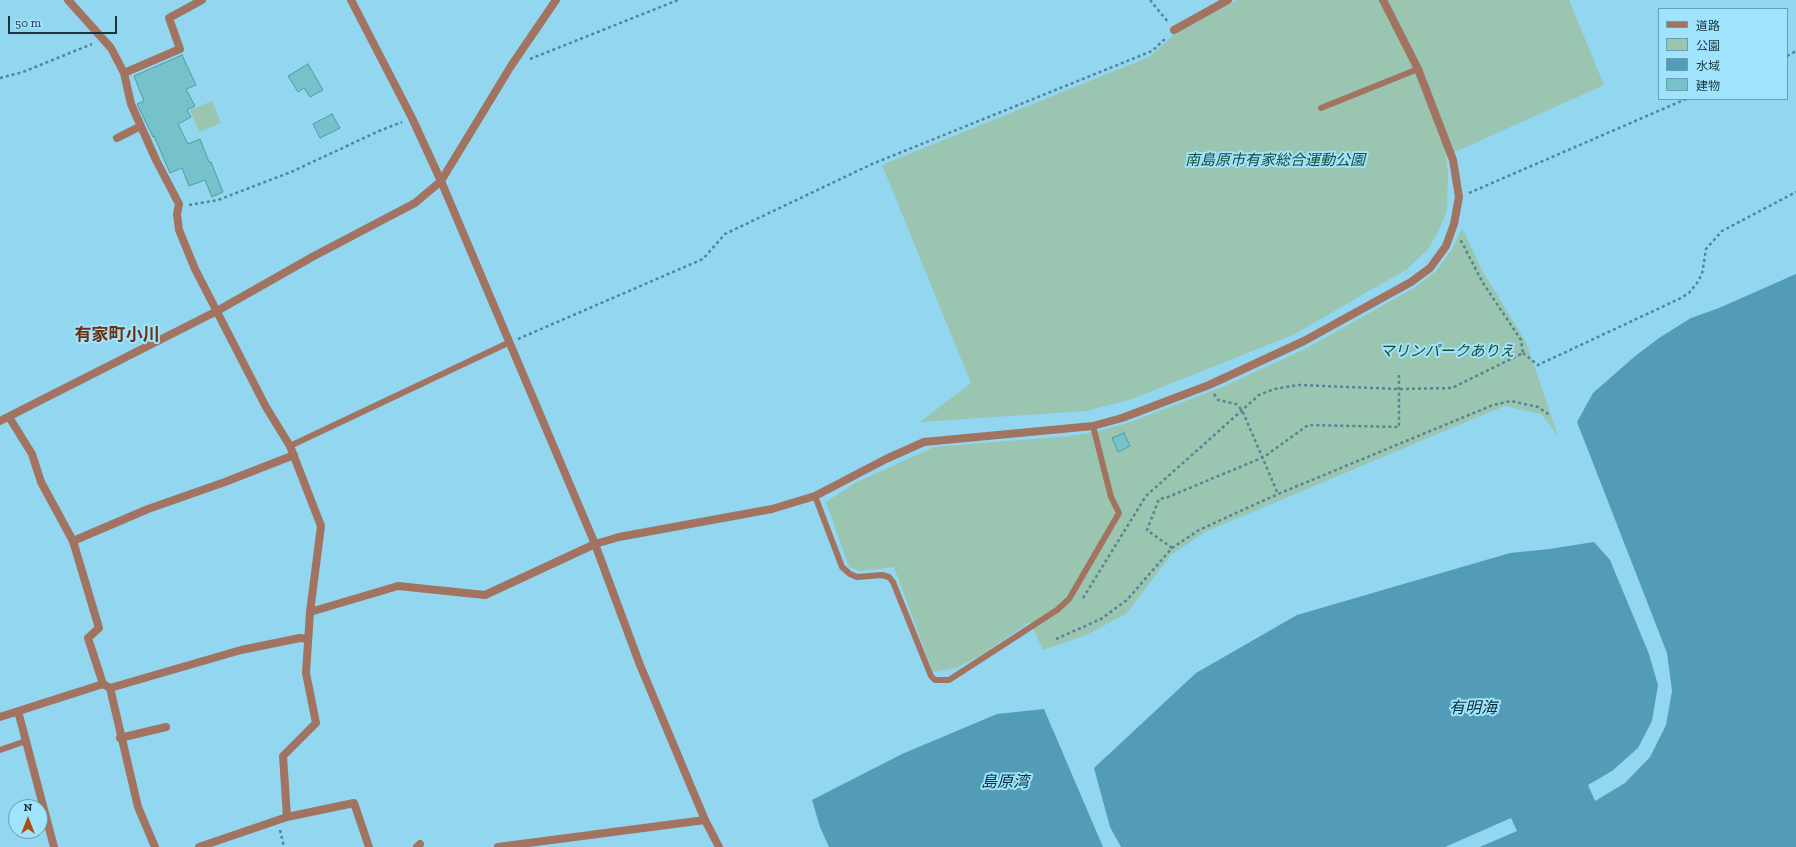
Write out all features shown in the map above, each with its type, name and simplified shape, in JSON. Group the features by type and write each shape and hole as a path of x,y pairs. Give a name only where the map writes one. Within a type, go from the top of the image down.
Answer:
{"street":[{"path":"68,0 111,48 124,73 131,104 179,204 177,214 179,230 195,269 266,407 290,446 321,526 310,612 306,674 316,723 283,756 287,817"},
{"path":"124,73 180,49 169,18 202,0"},
{"path":"351,0 412,118 441,181 595,544 640,664 705,820 719,847"},
{"path":"0,421 217,311 314,256 415,203 441,181 511,66 556,0"},
{"path":"1174,30 1228,0"},
{"path":"310,612 398,586 485,595 595,544 619,537 772,509 815,496 886,459 924,442 948,438 1093,426 1122,418 1209,385 1304,341 1411,282 1430,268 1446,246 1454,224 1459,197 1453,160 1418,69 1383,0"},
{"path":"117,138 141,126"},
{"path":"9,416 32,454 41,482 73,541 98,628 88,638 103,684 110,688 241,650 300,638 308,639"},
{"path":"73,541 148,509 225,482 294,455"},
{"path":"0,717 103,684"},
{"path":"110,688 120,738 138,807 154,847"},
{"path":"18,711 54,847"},
{"path":"120,738 166,727"},
{"path":"199,847 287,817 354,803 369,847"},
{"path":"498,847 526,845 705,820"}],"lane":[{"path":"1321,108 1418,69"},
{"path":"290,446 510,342"},
{"path":"815,496 842,567 850,574 857,577 882,575 889,577 893,582 930,676 935,680 949,680 1057,610 1069,599 1119,513 1111,497 1093,426"},
{"path":"0,750 26,742"}],"path":[{"path":"511,66 678,0"},
{"path":"510,342 703,259 725,234 872,164 1152,51 1174,30 1150,0"},
{"path":"0,78 23,72 104,39"},
{"path":"1459,197 1684,100"},
{"path":"179,204 193,206 218,200 291,172 379,131 412,118"},
{"path":"1454,224 1473,266 1521,340 1523,353 1538,365 1690,293 1702,274 1706,249 1722,231 1796,192"},
{"path":"1082,599 1146,496 1259,395 1274,389 1298,385 1400,389 1452,388 1523,353"},
{"path":"1172,548 1147,530 1159,499 1168,497 1264,457 1308,426 1399,427 1399,375"},
{"path":"1209,385 1218,400 1236,404 1242,410 1264,457 1278,494"},
{"path":"1056,639 1101,619 1127,600 1172,548 1199,530 1278,494 1493,405 1511,401 1538,407 1551,416"},
{"path":"278,820 284,847"}],"green space":[{"name":"南島原市有家総合運動公園","path":"1237,0 1569,0 1604,85 1446,156 1448,174 1447,210 1439,230 1428,249 1407,269 1293,335 1129,400 1086,411 920,422 971,383 882,165 1149,57 1177,32"},
{"path":"212,101 221,123 199,132 190,110"},
{"name":"マリンパークありえ","path":"1462,228 1482,270 1526,342 1558,436 1541,414 1505,406 1205,532 1171,555 1126,614 1084,636 1043,650 1030,622 978,657 956,668 933,672 894,567 860,571 849,567 826,502 857,482 934,447 1070,436 1095,432 1125,424 1220,388 1307,348 1414,288 1436,271 1453,248"}],"water":[{"name":"有明海","path":"1796,274 1796,847 1121,847 1110,827 1094,768 1196,673 1297,615 1510,553 1594,542 1610,560 1649,654 1658,685 1652,721 1638,748 1612,771 1588,785 1595,801 1625,783 1650,757 1666,725 1672,691 1667,653 1577,422 1593,393 1634,357 1659,338 1691,318 1719,308"},
{"name":"島原湾","path":"1044,709 1103,847 829,847 820,827 812,800 902,754 997,714"}],"pier":[{"path":"1511,818 1517,831 1480,847 1445,847"}],"building":[{"path":"182,55 196,85 186,89 195,106 187,110 191,117 178,124 188,144 200,139 209,162 211,162 223,192 212,197 205,180 189,186 182,168 170,173 154,136 153,137 137,104 144,101 134,76"},
{"path":"308,64 323,90 310,97 304,88 298,92 288,76"},
{"path":"332,114 340,128 320,138 313,124"},
{"path":"1124,433 1130,446 1118,452 1112,438"}],"district":[{"name":"有家町小川","path":"117,335"}]}
